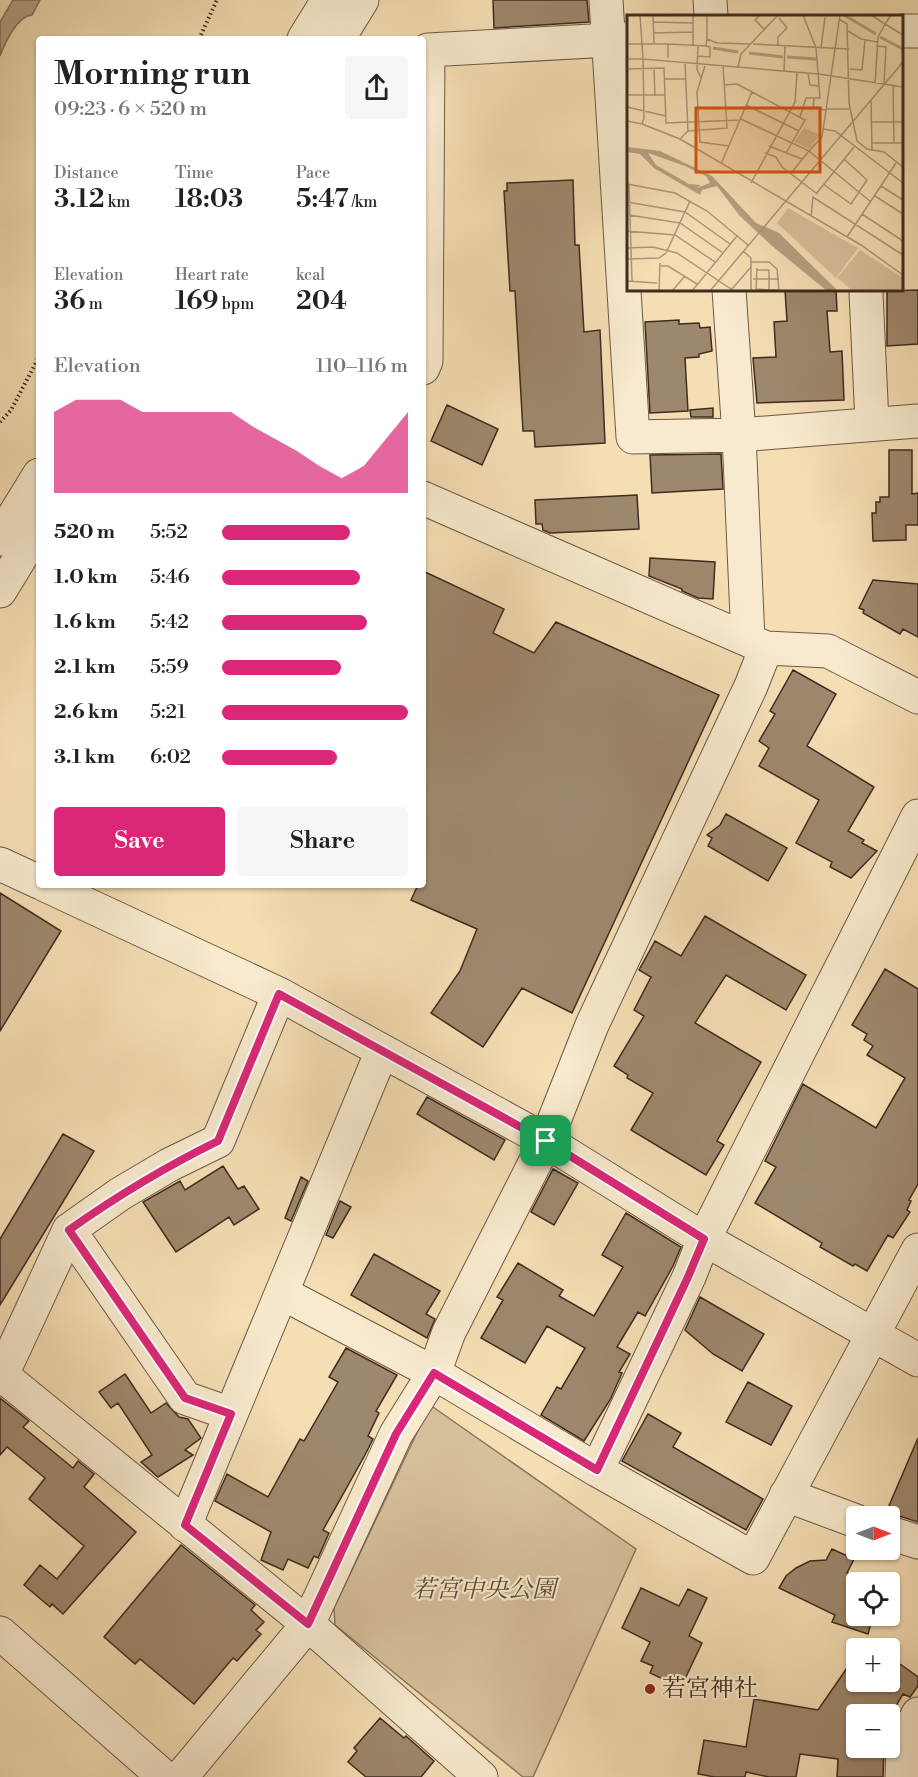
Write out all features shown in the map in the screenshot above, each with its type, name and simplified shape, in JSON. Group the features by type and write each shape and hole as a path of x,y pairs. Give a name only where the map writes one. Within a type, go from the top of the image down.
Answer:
{"street":[{"path":"306,36 328,0"},
{"path":"340,36 362,0"},
{"path":"606,0 619,40 627,267"},
{"path":"710,0 711,15"},
{"path":"903,32 918,31"},
{"path":"426,361 428,50 619,40"},
{"path":"628,291 633,437 739,435 918,421"},
{"path":"181,1777 308,1624 396,1434 434,1373 458,1313 546,1141 592,1025 751,686 757,644 729,291"},
{"path":"866,292 872,423"},
{"path":"0,539 36,480"},
{"path":"426,499 757,644 828,651 918,697"},
{"path":"0,591 36,532"},
{"path":"597,1470 704,1239 918,816"},
{"path":"0,864 36,881"},
{"path":"51,888 279,994 546,1141 704,1239 918,1360"},
{"path":"279,994 218,1141 169,1165 120,1194 69,1230 2,1378 308,1624 481,1777"},
{"path":"185,1525 382,1051"},
{"path":"69,1230 185,1398 231,1414"},
{"path":"282,1293 434,1373 597,1470 753,1558 918,1250"},
{"path":"786,1495 846,1517"},
{"path":"900,1536 918,1542"},
{"path":"0,1633 164,1777"},
{"path":"902,1777 903,1743 918,1714"}],"path":[{"path":"200,36 217,0"},
{"path":"0,422 11,410 36,363"}],"green space":[{"name":"若宮中央公園","path":"430,1405 636,1549 533,1777 523,1777 335,1625 334,1608"}],"shaded area":[{"path":"13,0 40,0 32,15 21,20 12,31 0,56 0,22"}],"building":[{"path":"493,0 587,0 589,22 494,28"},
{"path":"573,180 575,245 579,245 584,332 600,330 605,443 535,447 534,431 523,431 515,291 510,291 504,191 507,191 507,183"},
{"path":"918,290 918,344 887,346 887,291"},
{"path":"785,291 836,291 837,311 827,311 830,352 842,351 844,400 757,403 753,358 776,357 774,322 787,321"},
{"path":"679,320 679,324 699,323 700,328 710,327 712,351 699,354 699,357 685,358 688,411 650,413 645,322"},
{"path":"447,405 498,429 482,465 431,441"},
{"path":"713,408 713,417 691,417 690,410"},
{"path":"889,450 912,450 912,494 918,493 918,525 906,525 906,540 873,541 872,513 876,513 876,502 880,502 880,497 889,497"},
{"path":"721,454 723,489 652,493 650,455"},
{"path":"637,495 639,529 550,533 543,530 542,524 536,524 535,500"},
{"path":"650,558 715,562 713,599 698,598 649,576"},
{"path":"426,572 504,609 493,633 534,653 556,622 719,695 572,1013 522,988 483,1047 431,1013 460,971 477,929 411,900 417,888 426,888"},
{"path":"873,580 918,584 918,637 903,629 900,634 863,613 864,610 859,608"},
{"path":"793,670 836,694 807,746 874,787 848,831 864,840 862,843 877,851 851,878 830,867 832,862 796,843 819,800 759,766 769,748 759,741 775,714 770,711"},
{"path":"726,814 787,848 768,881 708,846 712,838 707,835 720,825"},
{"path":"0,893 61,931 0,1031"},
{"path":"705,916 806,975 786,1010 726,975 695,1023 761,1062 717,1141 724,1145 706,1175 631,1130 653,1093 627,1078 628,1075 614,1066 644,1016 634,1010 651,977 639,970 655,941 681,956"},
{"path":"885,969 918,989 918,1184 909,1200 911,1201 907,1210 910,1212 893,1238 888,1235 867,1271 855,1264 853,1266 820,1247 822,1243 755,1203 776,1167 765,1161 803,1084 876,1128 905,1078 867,1055 873,1046 864,1040 867,1034 852,1025"},
{"path":"427,1097 505,1140 494,1160 417,1114"},
{"path":"63,1134 94,1151 0,1305 0,1239"},
{"path":"223,1166 238,1189 244,1186 259,1209 234,1225 229,1217 176,1252 143,1202 180,1181 185,1190"},
{"path":"553,1169 578,1183 554,1225 531,1212"},
{"path":"301,1177 308,1181 291,1221 285,1218"},
{"path":"340,1201 351,1207 333,1238 326,1235"},
{"path":"626,1213 681,1247 645,1316 638,1312 617,1347 630,1354 619,1372 622,1373 610,1400 584,1441 541,1415 557,1387 561,1389 585,1348 547,1326 525,1363 481,1338 503,1300 497,1297 518,1263 563,1290 559,1296 594,1316 623,1267 602,1255"},
{"path":"374,1254 440,1291 426,1314 435,1319 427,1338 351,1295"},
{"path":"700,1297 764,1334 742,1371 713,1354 685,1330"},
{"path":"346,1348 397,1375 376,1411 379,1413 368,1436 373,1439 323,1530 329,1533 318,1558 314,1556 308,1568 288,1559 283,1570 261,1560 271,1532 215,1501 227,1474 268,1497 300,1439 304,1441 338,1382 329,1377"},
{"path":"125,1374 151,1413 166,1403 179,1417 188,1419 201,1438 185,1450 193,1455 158,1477 141,1462 152,1455 118,1403 111,1408 99,1392"},
{"path":"748,1382 792,1406 771,1445 726,1422"},
{"path":"0,1398 29,1421 23,1427 73,1468 78,1461 94,1474 84,1487 136,1532 63,1614 52,1604 50,1607 24,1585 40,1565 57,1579 84,1546 29,1499 45,1478 7,1447 0,1455"},
{"path":"648,1414 681,1433 673,1447 763,1499 746,1530 622,1461"},
{"path":"918,1438 918,1522 900,1516 900,1506 889,1506"},
{"path":"181,1545 255,1605 251,1610 264,1622 256,1630 261,1634 237,1661 233,1658 194,1704 140,1659 135,1664 104,1637"},
{"path":"832,1549 846,1555 846,1560 854,1560 846,1572 846,1626 870,1626 868,1634 832,1622 835,1615 779,1588 786,1576 796,1568 810,1561 826,1560"},
{"path":"641,1588 679,1606 688,1589 707,1598 689,1636 702,1643 684,1681 674,1676 671,1683 650,1673 653,1666 641,1661 650,1642 622,1628"},
{"path":"900,1664 918,1677 918,1686 910,1697 903,1694 897,1704 846,1704 846,1758 884,1758 883,1777 837,1777 838,1759 800,1754 796,1777 769,1777 746,1772 745,1777 715,1777 698,1774 704,1740 746,1747 754,1699 818,1710 846,1669 846,1692 900,1692"},
{"path":"380,1718 404,1738 406,1736 434,1761 421,1777 366,1777 348,1762 357,1751 354,1748"}],"place":[{"name":"若宮神社","path":"650,1689"}],"route":[{"path":"279,994 546,1141 704,1239 597,1470 434,1373 396,1434 308,1624 185,1525 231,1414 185,1398 69,1230 120,1194 169,1165 218,1141 279,994"}]}
